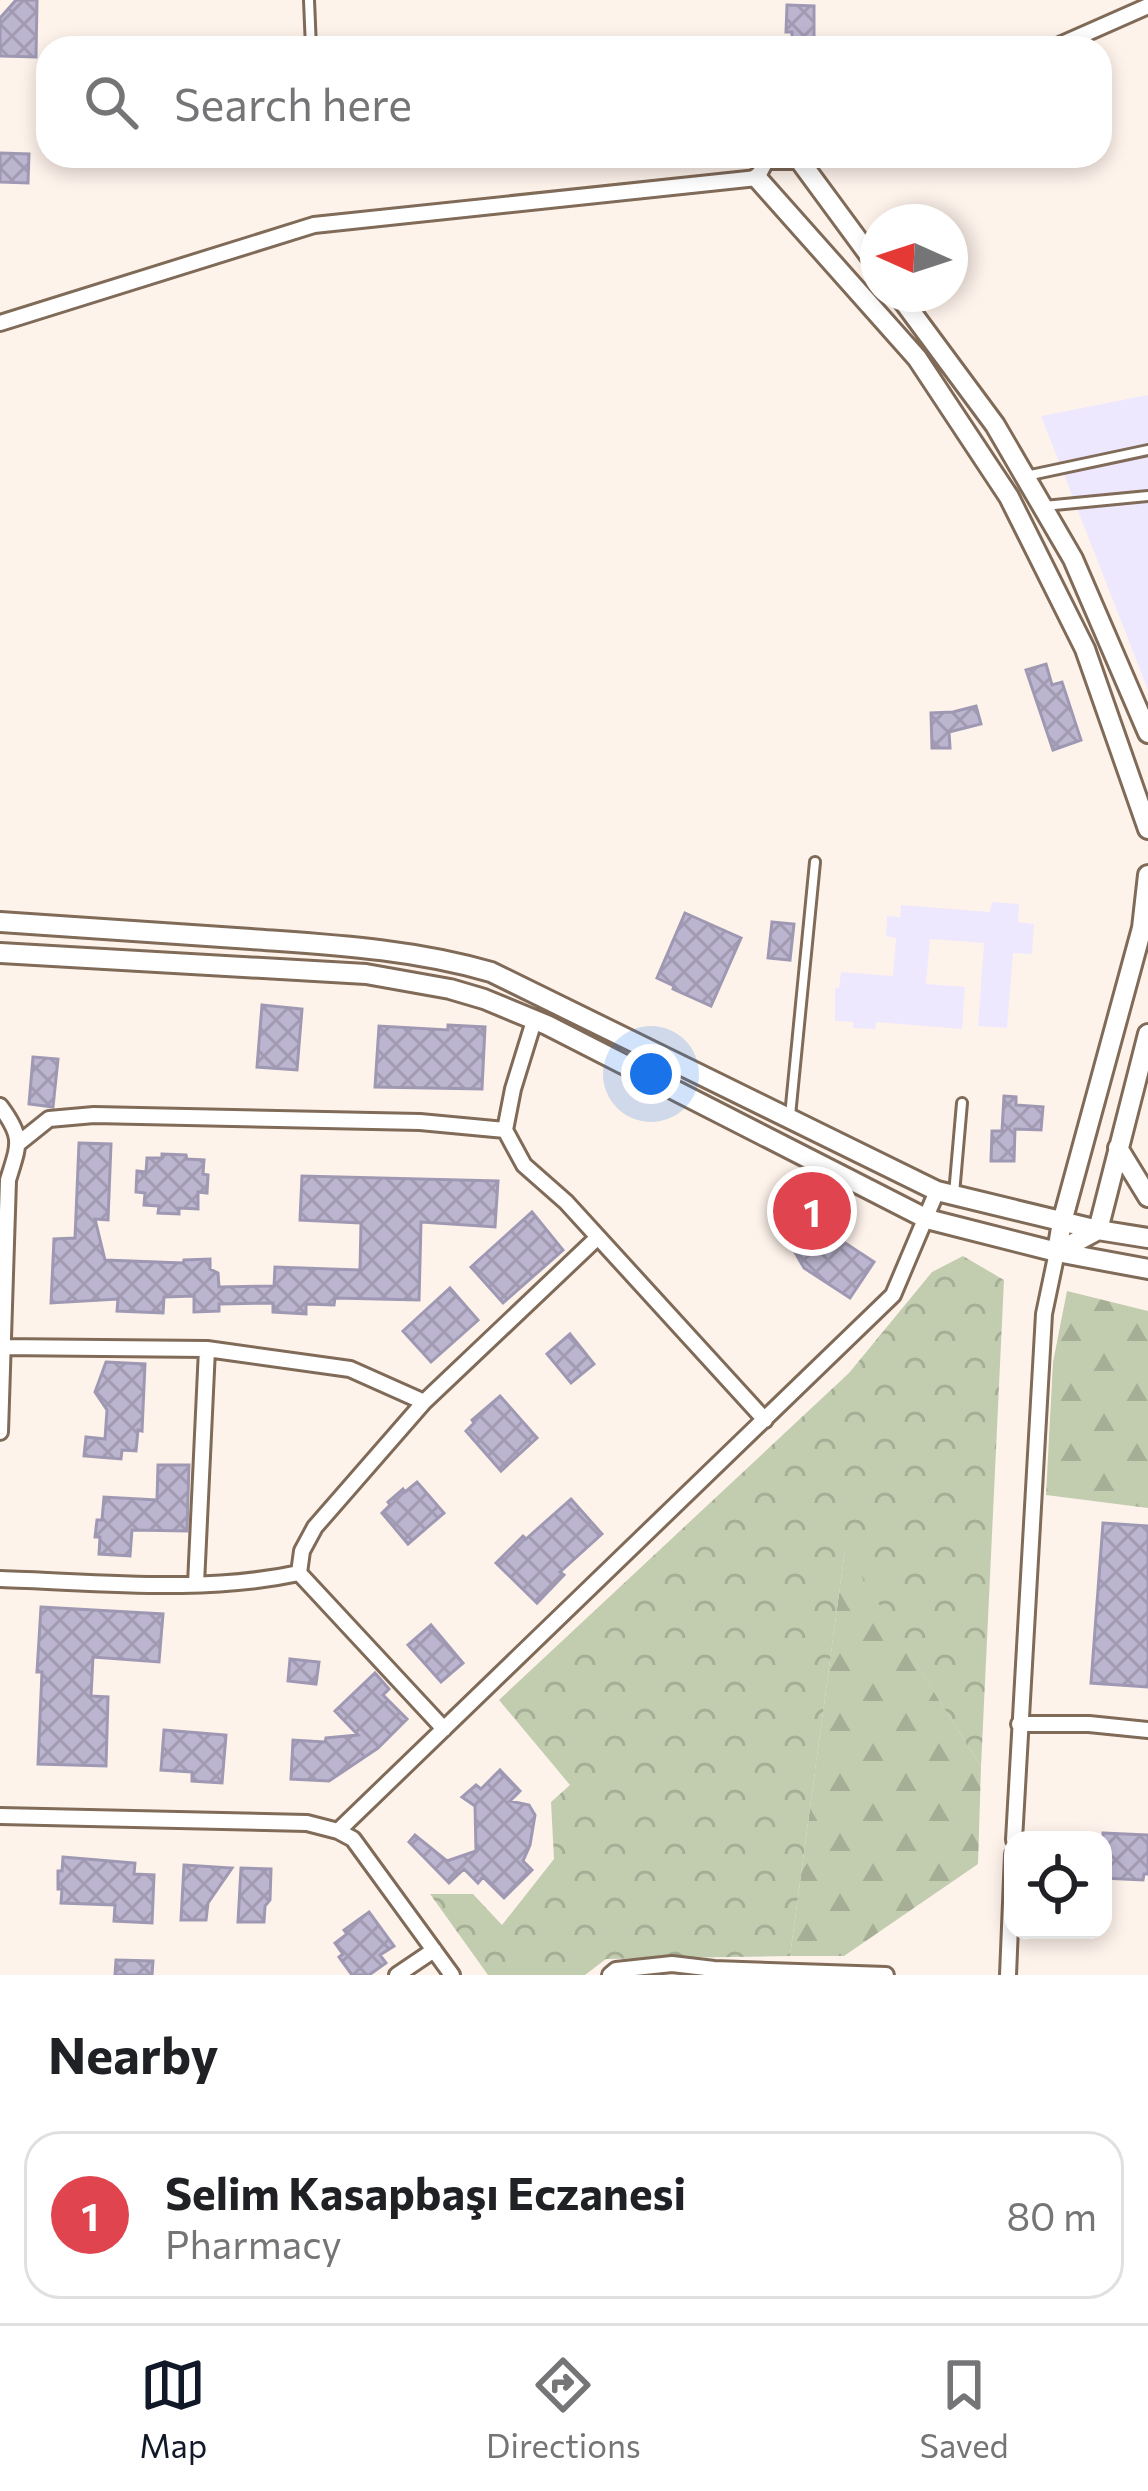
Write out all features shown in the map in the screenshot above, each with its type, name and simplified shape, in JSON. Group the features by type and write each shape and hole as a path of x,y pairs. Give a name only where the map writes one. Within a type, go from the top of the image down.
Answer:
{"street":[{"path":"1080,36 1148,6"},
{"path":"758,178 763,168"},
{"path":"812,168 860,240"},
{"path":"0,323 314,225 758,178"},
{"path":"758,178 916,358 1009,497 1084,649 1148,829"},
{"path":"911,312 995,424 1073,559 1148,733"},
{"path":"1014,1831 1044,1315 1063,1222 1142,928 1148,875"},
{"path":"0,922 336,945 459,963 491,972 945,1194 1148,1238"},
{"path":"0,953 366,974 450,988 534,1021 927,1219 1148,1269"},
{"path":"534,1021 505,1130 524,1165 566,1202 765,1420"},
{"path":"1057,1252 1098,1230 1148,1034"},
{"path":"0,1106 20,1143"},
{"path":"0,1432 8,1180 20,1143 50,1119 94,1115 421,1122 505,1130"},
{"path":"1118,1148 1148,1197"},
{"path":"338,1831 893,1295 927,1219 945,1194"},
{"path":"298,1573 302,1551 315,1527 424,1402 598,1238"},
{"path":"2,1347 207,1349 350,1369 424,1402"},
{"path":"196,1584 207,1349"},
{"path":"298,1573 444,1729"},
{"path":"0,1579 196,1584 260,1581 298,1573"},
{"path":"1018,1724 1148,1730"},
{"path":"0,1816 307,1823 338,1831 353,1839 452,1975"},
{"path":"1008,1975 1009,1939"},
{"path":"397,1975 434,1950"},
{"path":"610,1975 616,1970 672,1964 886,1975"}],"lane":[{"path":"309,0 310,36"},
{"path":"1025,476 1148,450"},
{"path":"1042,506 1148,496"},
{"path":"790,1117 815,862"},
{"path":"945,1194 962,1103"}],"shaded area":[{"path":"1148,395 1148,690 1041,416"},
{"path":"992,902 1019,904 1018,922 1034,924 1032,954 1013,953 1007,1028 978,1026 984,943 930,939 926,984 965,987 962,1029 876,1022 875,1029 853,1028 853,1022 835,1021 835,988 839,988 841,972 893,976 896,938 886,936 887,916 900,917 901,905 990,912"}],"green space":[{"path":"963,1256 1004,1280 981,1767 845,1550 790,1956 606,1959 585,1975 488,1975 430,1894 473,1894 502,1925 554,1859 551,1802 570,1785 499,1700 849,1373 932,1272"},
{"path":"1067,1291 1148,1311 1148,1508 1046,1495 1053,1362"},
{"path":"845,1549 981,1767 978,1864 844,1956 790,1956"}],"building":[{"path":"16,0 37,0 36,57 0,56 0,18"},
{"path":"787,5 814,6 814,36 786,32"},
{"path":"0,153 29,154 28,183 0,182"},
{"path":"1046,664 1052,685 1062,682 1081,740 1053,750 1026,670"},
{"path":"976,706 981,724 949,732 950,748 932,748 931,713"},
{"path":"685,913 741,938 711,1006 657,978"},
{"path":"772,922 794,924 790,960 768,958"},
{"path":"262,1005 302,1009 297,1070 257,1067"},
{"path":"448,1025 485,1027 482,1089 375,1087 379,1026 448,1030"},
{"path":"33,1057 58,1059 53,1107 29,1104"},
{"path":"1004,1096 1016,1097 1016,1105 1043,1107 1041,1130 1015,1129 1014,1161 991,1161 992,1131 1002,1131"},
{"path":"79,1143 111,1144 108,1220 95,1219 105,1260 183,1263 210,1259 219,1287 274,1286 275,1267 360,1270 361,1223 300,1220 302,1176 498,1181 495,1227 421,1222 419,1300 335,1298 334,1305 306,1304 306,1314 273,1312 273,1303 219,1304 219,1311 194,1312 194,1296 164,1297 163,1313 117,1311 118,1299 51,1303 54,1239 75,1238"},
{"path":"162,1154 204,1160 207,1193 198,1192 198,1209 158,1213 159,1206 144,1205 145,1193 136,1192 137,1171 146,1172 147,1158 162,1158"},
{"path":"804,1195 833,1235 874,1262 850,1298 804,1268 781,1228"},
{"path":"532,1212 563,1250 503,1303 471,1267"},
{"path":"450,1288 478,1320 431,1362 403,1331"},
{"path":"570,1334 594,1364 571,1383 547,1354"},
{"path":"106,1362 145,1364 142,1431 138,1430 136,1451 122,1450 121,1459 84,1456 86,1437 105,1439 107,1410 95,1392"},
{"path":"500,1396 537,1438 501,1471 466,1431"},
{"path":"158,1465 189,1465 187,1531 132,1530 130,1556 99,1554 100,1537 95,1537 104,1497 157,1500"},
{"path":"417,1482 444,1513 408,1544 382,1513 388,1502"},
{"path":"571,1499 602,1534 560,1572 564,1575 537,1603 496,1563"},
{"path":"1103,1523 1148,1526 1148,1687 1091,1683"},
{"path":"41,1607 163,1614 159,1662 93,1657 91,1696 108,1697 106,1766 38,1764"},
{"path":"431,1625 463,1663 441,1682 408,1645"},
{"path":"290,1659 319,1662 316,1684 288,1681"},
{"path":"375,1673 389,1689 383,1695 407,1719 378,1748 329,1781 291,1779 293,1740 325,1742 326,1738 358,1735 335,1711"},
{"path":"164,1730 226,1735 222,1783 192,1781 192,1772 161,1770"},
{"path":"500,1770 520,1791 510,1801 529,1805 535,1815 523,1861 532,1870 504,1898 483,1877 478,1883 464,1869 449,1883 409,1842 415,1835 447,1861 476,1851 475,1806 462,1797 476,1785 481,1789"},
{"path":"1112,1833 1148,1835 1148,1874 1143,1880 1112,1878"},
{"path":"63,1857 135,1863 134,1874 154,1875 152,1923 114,1921 115,1905 61,1903 58,1871 62,1871"},
{"path":"184,1865 232,1868 208,1903 206,1920 181,1920"},
{"path":"241,1868 271,1869 264,1922 238,1922"},
{"path":"369,1912 394,1946 380,1955 386,1963 369,1975 352,1975 335,1943"},
{"path":"116,1960 153,1961 152,1975 115,1975"}],"place":[{"name":"Selim Kasapbaşı Eczanesi","path":"812,1211"}]}
